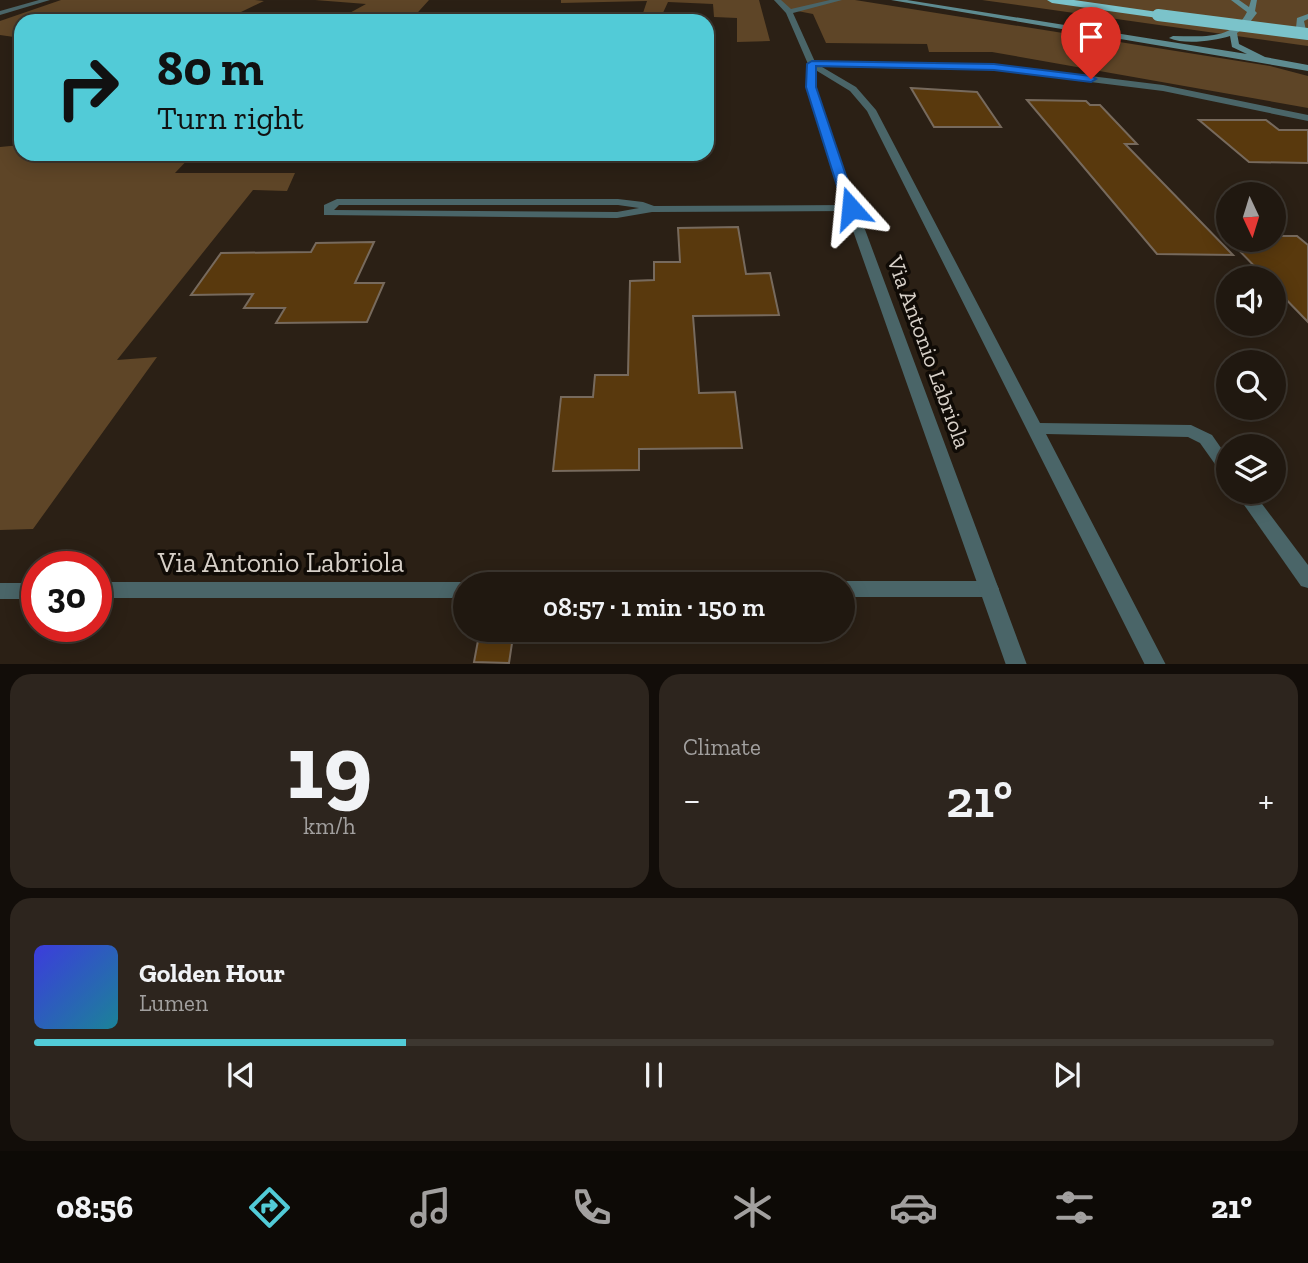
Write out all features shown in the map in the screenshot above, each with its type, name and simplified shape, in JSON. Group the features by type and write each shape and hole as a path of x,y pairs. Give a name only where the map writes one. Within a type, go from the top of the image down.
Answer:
{"highway":[{"path":"1052,0 1308,26"},
{"path":"1107,0 1308,36"}],"main road":[{"path":"894,0 1129,36 1308,68"},
{"path":"1234,0 1253,13"},
{"path":"1129,36 1189,38 1234,34 1243,29 1253,13 1254,0"},
{"path":"1308,16 1300,20 1300,29 1308,36"},
{"path":"1234,34 1235,45 1263,59"}],"street":[{"path":"0,13 47,0"},
{"name":"Via Antonio Labriola","path":"777,0 789,12 812,64 811,87 851,208 1017,664"},
{"path":"789,12 839,0"},
{"path":"812,64 994,67 1163,88 1308,118"},
{"path":"812,64 853,89 871,110 1156,664"},
{"path":"652,209 643,205 618,202 337,202 328,207 327,211 334,214 617,215 652,209 851,208"},
{"path":"1034,428 1191,431 1206,439 1216,453"},
{"path":"1253,504 1308,580"},
{"path":"855,589 989,589"},
{"path":"0,591 21,590"},
{"name":"Via Antonio Labriola","path":"112,590 453,590"}],"shaded area":[{"path":"61,0 264,1 241,12 257,14 20,14"},
{"path":"315,0 429,0 416,14 348,14 366,4"},
{"path":"561,0 759,0 770,41 737,42 737,18 714,17 713,4 668,2 662,14 643,14 647,1 561,3"},
{"path":"774,0 855,0 1270,66 1308,76 1308,108 992,52 929,52 927,44 826,43 813,14 787,9"},
{"path":"982,0 1308,0 1308,46"},
{"path":"14,16 14,37 0,35 0,21"},
{"path":"14,146 14,161 186,161 175,173 295,173 287,191 253,190 117,360 157,357 33,529 0,530 0,147"}],"building":[{"path":"911,88 977,92 1001,127 934,127"},
{"path":"1027,100 1086,101 1090,105 1100,105 1137,144 1125,144 1216,238 1216,252 1230,252 1233,255 1157,254"},
{"path":"1199,120 1266,120 1279,130 1308,130 1308,163 1249,162"},
{"path":"738,227 746,274 770,273 779,315 693,316 699,393 735,392 742,448 639,449 639,470 553,471 561,397 593,397 595,375 628,375 630,281 654,280 654,262 680,262 678,228"},
{"path":"1286,236 1297,236 1308,245 1308,322 1286,299 1286,266 1254,266 1241,252 1286,252"},
{"path":"374,242 355,283 384,283 367,322 276,323 285,308 244,308 253,294 191,295 221,253 311,252 316,243"},
{"path":"478,642 512,642 509,663 474,662"}],"route":[{"path":"851,208 811,87 812,64 887,63 994,67 1091,79"}]}
